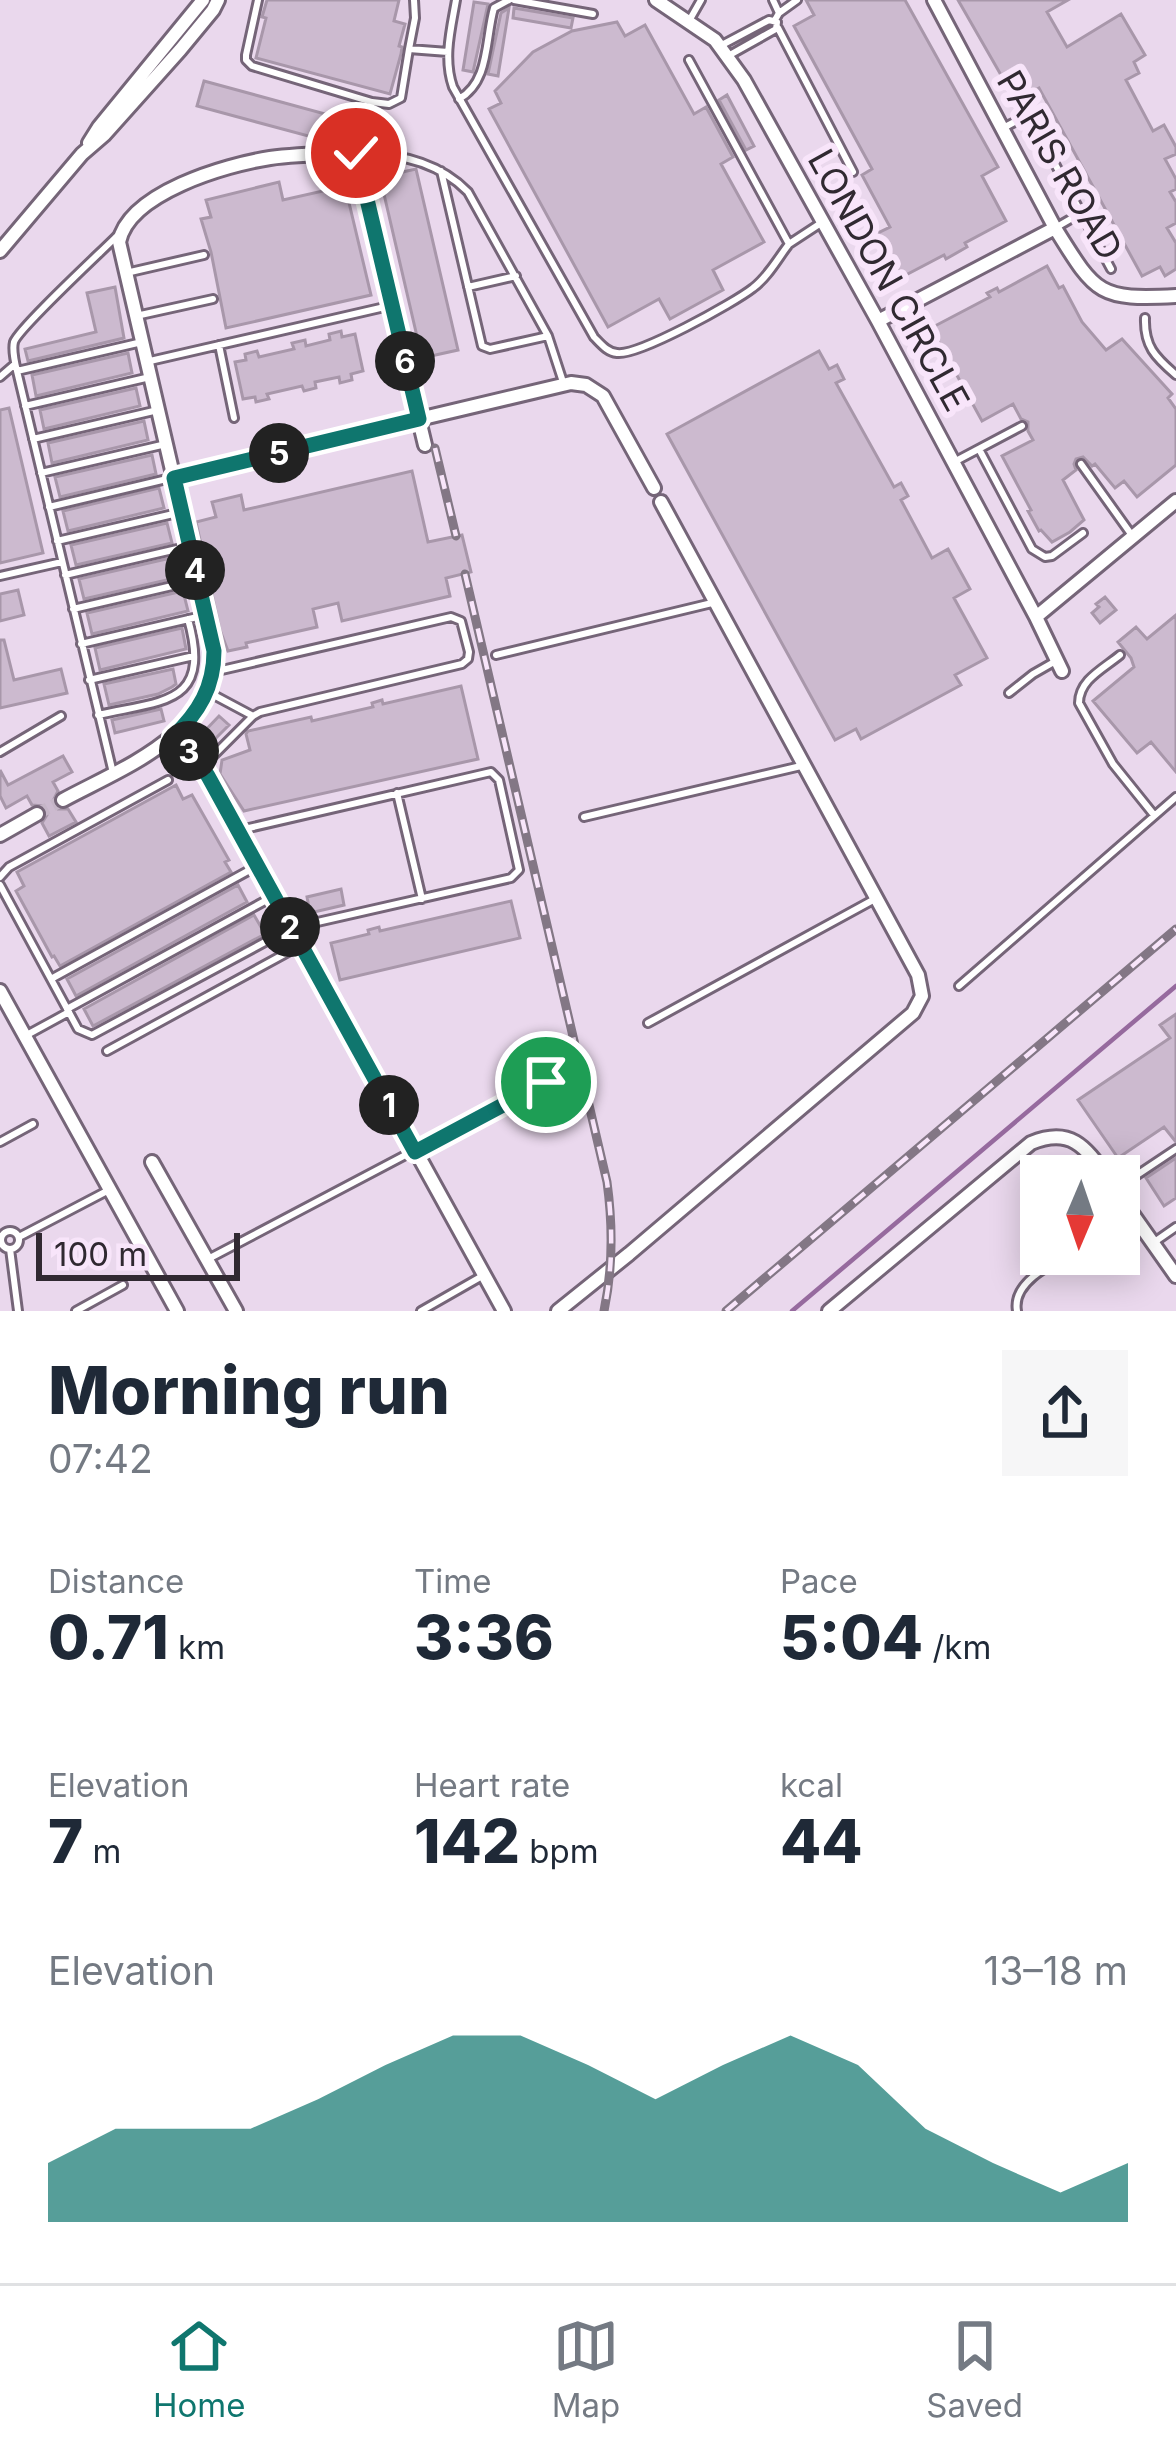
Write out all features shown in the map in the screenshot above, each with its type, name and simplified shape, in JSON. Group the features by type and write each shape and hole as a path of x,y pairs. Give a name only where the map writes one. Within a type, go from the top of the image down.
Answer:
{"street":[{"path":"0,250 202,0"},
{"path":"82,154 104,136 180,50 218,0"},
{"name":"LONDON CIRCLE","path":"656,0 724,51 878,321 1059,666"},
{"name":"PARIS ROAD","path":"934,0 1055,229 1097,288 1114,296 1176,296"},
{"path":"63,800 173,737 208,692 213,672 214,651 119,242 125,223 170,190 229,169 271,158 356,153 425,445"},
{"path":"878,321 1055,229"},
{"path":"419,419 564,385 586,385 603,396 654,488"},
{"path":"1036,617 1176,501"},
{"path":"558,1311 917,1008 922,996 921,982 877,898 661,502"},
{"path":"173,737 203,766 504,1311"},
{"path":"2,830 38,814"},
{"path":"0,991 177,1311"},
{"path":"829,1311 1031,1143 1047,1137 1070,1139 1091,1155"},
{"path":"152,1162 236,1311"},
{"path":"1140,1223 1176,1276"}],"lane":[{"path":"258,0 246,55 252,66 389,104 401,98 414,0"},
{"path":"456,0 449,77 594,337 608,350 637,350 745,293 762,280 789,244 823,222"},
{"path":"460,99 479,80 494,8 512,0 593,14"},
{"path":"689,21 701,0"},
{"path":"772,0 777,20 854,172"},
{"path":"724,51 777,20 797,0"},
{"path":"409,49 448,52"},
{"path":"689,60 789,244"},
{"path":"1002,129 1030,114 1013,82"},
{"path":"1039,134 1111,269"},
{"path":"356,153 424,162 460,183 476,202 548,336 564,385"},
{"path":"440,170 484,348 548,336"},
{"path":"1055,229 1082,213"},
{"path":"112,773 16,368 14,342 121,231"},
{"path":"126,273 204,255"},
{"path":"468,287 516,276"},
{"path":"136,316 213,298"},
{"path":"25,406 219,345 392,305"},
{"path":"1145,318 1146,340 1176,375"},
{"path":"0,377 16,368 142,342"},
{"path":"219,345 234,418"},
{"path":"33,439 158,410"},
{"path":"49,507 419,419"},
{"path":"954,462 1022,427"},
{"path":"40,473 166,443"},
{"path":"979,449 1032,549 1052,556 1083,533"},
{"path":"1081,464 1133,537"},
{"path":"57,541 182,512"},
{"path":"65,575 190,546"},
{"path":"0,576 62,562"},
{"path":"73,609 197,580"},
{"path":"496,655 716,603"},
{"path":"81,644 206,615"},
{"path":"203,766 253,716 465,662 470,652 461,621 451,617 213,672"},
{"path":"98,715 176,696 189,684 194,656 188,619"},
{"path":"89,680 194,656"},
{"path":"1120,656 1087,680 1079,704 1113,764 1154,815"},
{"path":"1009,693 1033,674 1059,666"},
{"path":"208,692 253,716"},
{"path":"0,752 61,716"},
{"path":"584,818 805,766"},
{"path":"168,780 9,867 0,881 82,1032 96,1034 291,928 515,877 519,866 499,780 491,772 238,830"},
{"path":"397,794 422,899"},
{"path":"959,986 1176,797"},
{"path":"51,979 257,866"},
{"path":"25,1036 274,896"},
{"path":"648,1023 877,898"},
{"path":"107,1051 301,945"},
{"path":"207,1260 546,1082"},
{"path":"0,1142 33,1124"},
{"path":"1140,1176 1176,1149"},
{"path":"19,1238 110,1189"},
{"path":"1153,1243 1176,1227"},
{"path":"10,1249 1,1236 11,1232 19,1238"},
{"path":"10,1249 19,1244 19,1238"},
{"path":"10,1249 16,1311"},
{"path":"421,1311 484,1275"},
{"path":"1017,1311 1016,1299 1037,1275"},
{"path":"78,1310 123,1285"}],"building":[{"path":"267,0 399,0 394,21 405,24 390,94 256,58"},
{"path":"806,0 905,0 998,167 982,176 1006,221 946,259 944,255 902,277 878,233 890,227 862,175 872,169 794,26 814,15"},
{"path":"958,0 1068,0 1047,12 1067,47 1121,14 1145,55 1134,62 1139,73 1126,80 1153,131 1164,125 1176,147 1176,154 1165,159 1176,179 1176,189 1170,192 1176,202 1176,223 1167,228 1176,243 1176,269 1165,276 1160,267 1142,276 1039,88 1032,92 1017,67 1001,75"},
{"path":"474,2 488,4 473,72 463,70"},
{"path":"509,8 498,76 488,74 501,13"},
{"path":"514,8 573,18 571,28 513,18"},
{"path":"617,22 625,36 645,25 694,114 706,107 733,157 721,164 764,242 713,270 723,290 670,319 659,299 608,327 489,109 501,103 495,91 533,52 572,31"},
{"path":"204,81 329,115 323,140 197,106"},
{"path":"727,95 754,146 746,150 719,100"},
{"path":"416,169 458,350 422,358 380,177"},
{"path":"279,182 283,200 345,186 371,295 226,328 201,219 211,217 206,200"},
{"path":"1047,266 1106,350 1122,339 1172,394 1168,398 1176,409 1176,465 1137,497 1124,481 1115,488 1095,464 1083,457 1076,459 1076,470 1063,480 1084,520 1052,542 1039,531 1002,456 1033,440 1028,422 1013,404 982,421 931,328 990,297 987,293 997,288 999,292"},
{"path":"115,287 124,338 28,361 25,349 96,332 87,293"},
{"path":"341,331 342,337 355,334 363,371 351,374 352,380 340,383 339,377 315,382 316,388 304,391 302,386 267,394 269,399 256,402 255,397 243,399 235,362 246,360 245,354 257,351 259,357 294,349 292,343 305,340 306,346 330,340 329,334"},
{"path":"819,351 829,369 837,365 844,379 836,383 894,487 901,483 908,496 901,500 932,558 948,549 970,589 954,598 987,658 955,675 961,685 861,739 856,729 835,740 667,434"},
{"path":"128,353 132,373 36,396 32,375"},
{"path":"136,388 140,406 44,429 40,410"},
{"path":"9,408 43,553 0,563 0,410"},
{"path":"144,421 148,440 52,463 48,443"},
{"path":"152,455 156,474 60,497 55,477"},
{"path":"412,471 428,542 462,535 471,572 446,578 450,596 342,621 338,603 313,609 317,627 228,651 196,522 216,517 212,502 241,495 244,510"},
{"path":"159,488 164,508 68,531 63,511"},
{"path":"167,523 172,543 76,565 71,545"},
{"path":"175,557 180,577 84,599 79,579"},
{"path":"18,590 24,615 0,621 0,594"},
{"path":"183,591 188,611 92,634 87,613"},
{"path":"1105,597 1116,610 1100,623 1092,613"},
{"path":"1176,615 1176,772 1151,742 1137,753 1093,701 1134,667 1118,642 1136,627 1147,639"},
{"path":"182,628 186,649 100,670 95,648"},
{"path":"0,640 4,640 14,680 61,669 67,693 0,708"},
{"path":"173,669 176,684 172,687 109,705 104,684"},
{"path":"461,686 478,759 244,811 220,774 222,760 250,750 248,731"},
{"path":"161,709 164,721 115,733 112,720"},
{"path":"219,716 229,725 207,747 198,738"},
{"path":"63,756 72,772 53,782 58,791 53,801 58,809 68,809 76,822 49,836 42,823 47,815 43,806 32,805 27,796 6,808 0,796 0,770 8,785"},
{"path":"176,785 183,799 192,795 229,860 225,862 231,872 60,966 16,891 24,886 17,872"},
{"path":"238,885 247,902 76,996 67,979"},
{"path":"341,889 344,905 310,913 307,897"},
{"path":"511,901 520,938 340,980 331,943 379,927 380,931"},
{"path":"254,915 265,934 93,1026 84,1009"},
{"path":"1176,1014 1176,1142 1164,1127 1116,1155 1078,1100 1170,1038 1160,1025"},
{"path":"1176,1158 1176,1198 1164,1206 1146,1178"}],"waterway":[{"path":"792,1311 1176,986"}],"tunnel":[{"path":"37,814 63,800"}],"railway":[{"path":"435,448 456,536"},
{"path":"465,574 607,1182 611,1247 604,1311"},
{"path":"726,1311 1176,929"}],"route":[{"path":"356,153 419,419 174,478 214,661 208,692 173,737 208,776 415,1152 546,1082"}]}
